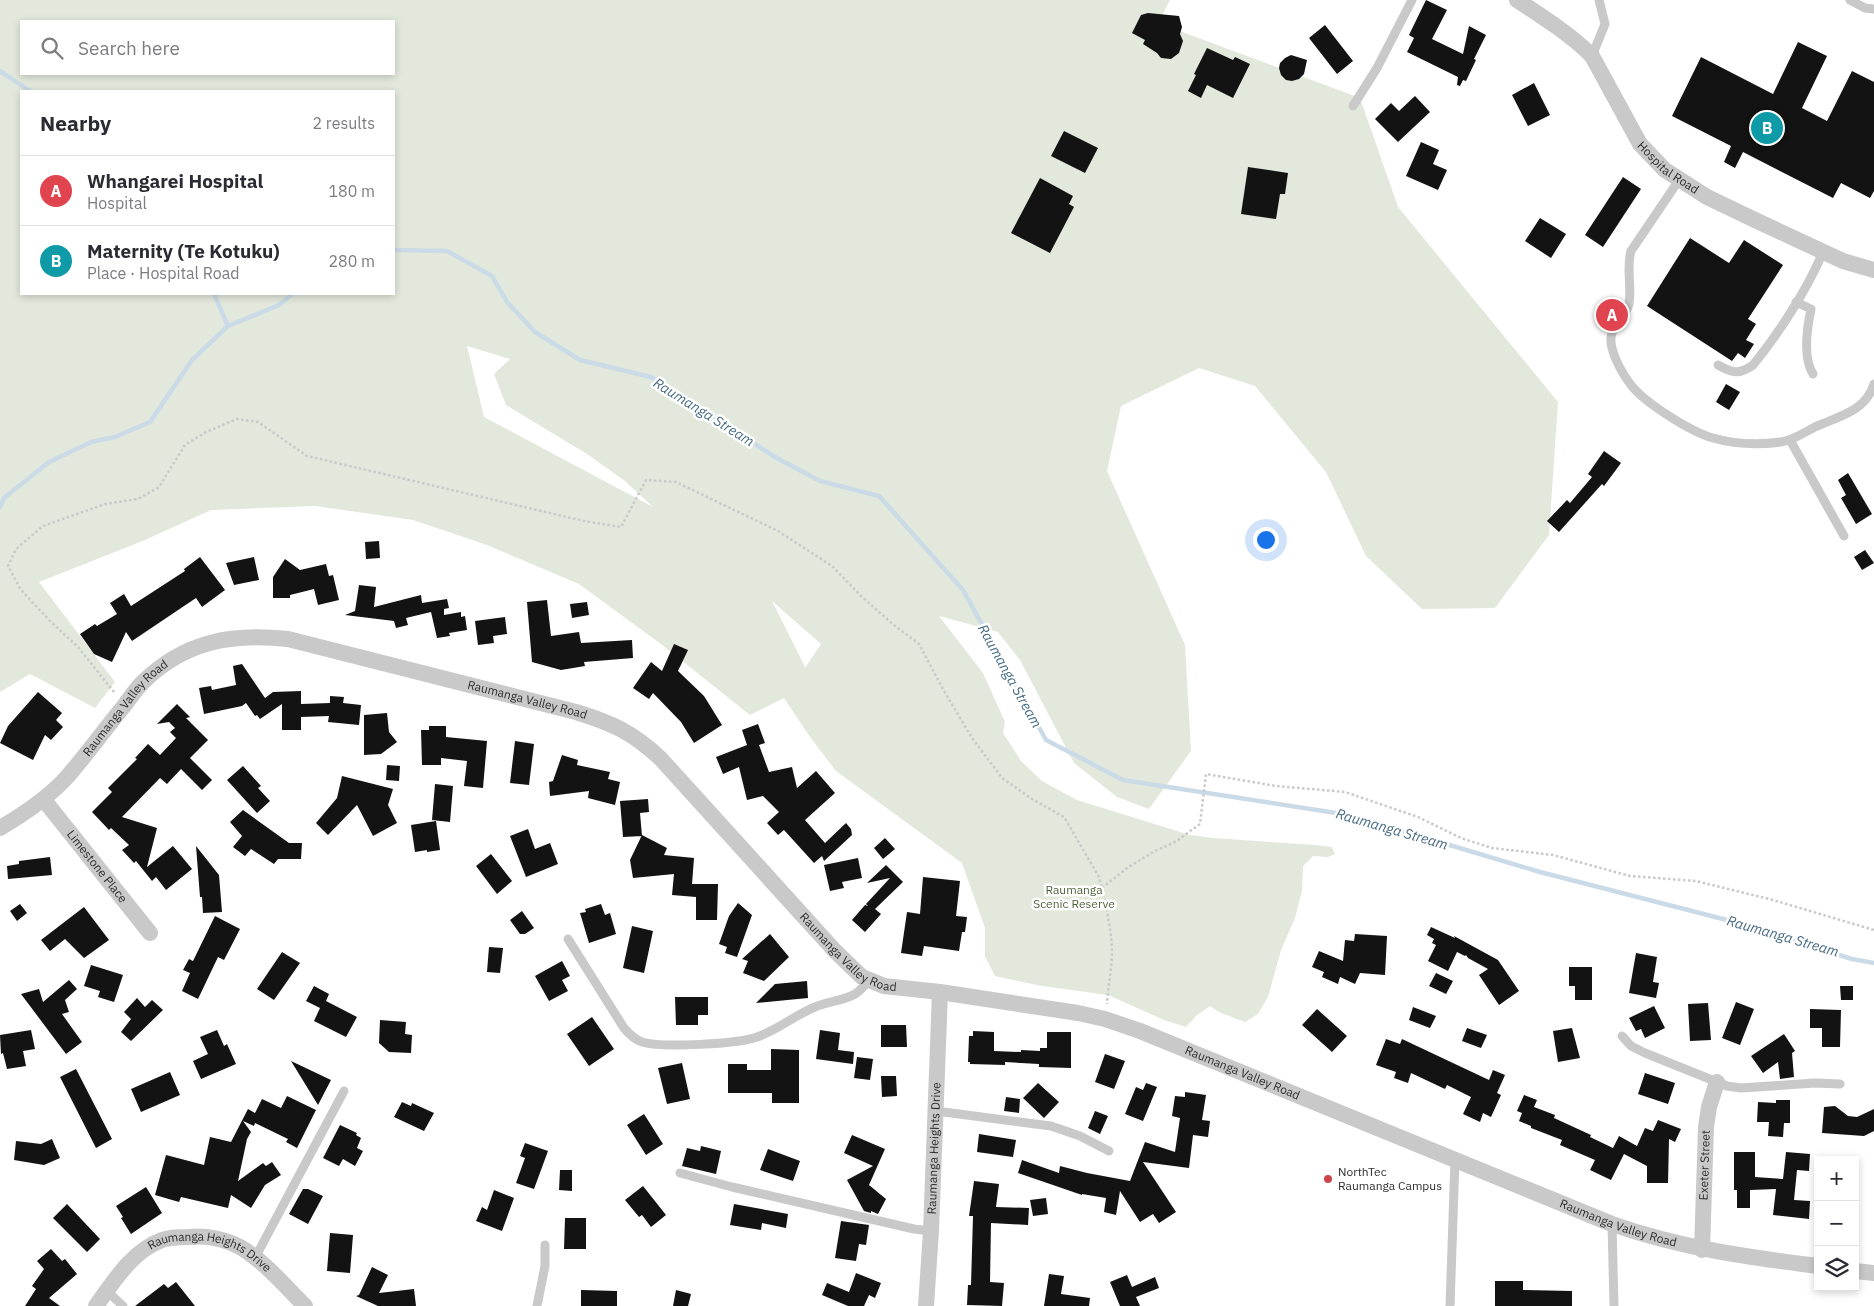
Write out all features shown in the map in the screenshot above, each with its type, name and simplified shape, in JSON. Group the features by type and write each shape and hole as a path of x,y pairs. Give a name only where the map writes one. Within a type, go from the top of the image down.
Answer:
{"street":[{"name":"Hospital Road","path":"1517,0 1561,30 1592,56 1640,144 1656,162 1679,180 1707,197 1823,252 1874,270"},
{"name":"Raumanga Valley Road","path":"0,828 44,800 66,778 142,682 164,664 190,650 217,640 260,636 288,639 576,712 627,731 660,758 835,951 862,977 869,981 884,986 940,992 1078,1013 1105,1019 1140,1031 1643,1235 1702,1250 1814,1265"},
{"name":"Limestone Place","path":"44,800 150,933"},
{"name":"Raumanga Heights Drive","path":"926,1306 931,1231 940,992"},
{"name":"Exeter Street","path":"1702,1250 1706,1127 1709,1107 1717,1082"},
{"name":"Raumanga Heights Drive","path":"96,1306 123,1269 147,1247 164,1239 200,1236 224,1241 240,1247 255,1258 306,1306"},
{"path":"1859,1271 1874,1273"}],"lane":[{"path":"1353,106 1376,68 1412,0"},
{"path":"1592,56 1605,24 1599,0"},
{"path":"1850,0 1865,8 1874,10"},
{"path":"1679,180 1631,251 1628,262 1629,305 1611,333 1611,347 1623,374 1636,391 1659,409 1694,430 1711,438 1745,444 1790,440 1822,424 1844,416 1868,398 1874,384"},
{"path":"1718,366 1737,373 1753,365 1796,302 1823,252"},
{"path":"1796,302 1811,309 1807,329 1808,364 1813,374"},
{"path":"1790,440 1844,536"},
{"path":"568,940 624,1028 640,1041 650,1044 726,1042 756,1038 814,1007 855,994 869,981"},
{"path":"1622,1036 1631,1046 1645,1053 1727,1086 1741,1088 1815,1083 1840,1084"},
{"path":"255,1258 344,1091"},
{"path":"936,1111 1051,1126 1080,1136 1109,1151"},
{"path":"1450,1306 1455,1160"},
{"path":"680,1173 732,1187 914,1229 931,1231"},
{"path":"1612,1224 1614,1306"},
{"path":"537,1306 545,1266 545,1246"},
{"path":"107,1291 123,1306"}],"path":[{"path":"125,705 78,647 21,590 8,566 16,548 43,526 106,504 138,499 158,486 185,446 206,432 237,419 258,422 307,456 584,521 621,527 646,480 676,482 778,531 832,566 868,602 919,644 972,738 1002,778 1032,799 1064,816 1099,878 1107,910 1112,951 1105,1019"},
{"path":"1102,888 1127,868 1153,852 1175,842 1200,824 1206,774 1276,786 1346,792 1418,817 1461,838 1492,848 1553,855 1630,876 1696,881 1773,900 1874,930"}],"green space":[{"name":"Raumanga Scenic Reserve","path":"0,0 1170,0 1158,23 1360,98 1398,207 1558,402 1549,535 1495,608 1422,609 1366,556 1326,472 1255,386 1199,368 1121,406 1107,471 1185,645 1191,751 1149,809 1117,797 1074,763 1020,660 998,632 939,616 983,673 1005,722 1003,733 1021,761 1042,781 1077,800 1190,835 1332,847 1335,854 1328,857 1313,856 1303,866 1302,891 1295,918 1281,950 1268,997 1258,1014 1245,1022 1221,1013 1210,1006 1196,1016 1186,1027 1164,1020 1108,995 1042,986 995,976 985,956 985,928 962,863 836,771 784,698 750,715 661,644 579,584 487,545 413,520 315,506 211,510 145,540 39,582 115,682 95,708 30,674 0,692","holes":["467,346 510,359 494,374 506,405 587,454 625,481 653,507 484,417","772,601 821,644 805,668 805,667"]}],"building":[{"path":"1426,0 1447,10 1432,39 1463,54 1469,26 1486,35 1466,81 1463,80 1460,86 1457,85 1458,77 1407,52 1414,38 1409,35"},
{"path":"1148,13 1179,16 1182,27 1180,34 1183,41 1179,53 1171,59 1161,58 1143,44 1145,40 1132,33 1141,15"},
{"path":"1325,25 1353,61 1337,74 1309,38"},
{"path":"1798,42 1827,56 1802,108 1827,121 1852,71 1874,82 1874,191 1870,198 1841,183 1833,198 1743,152 1735,168 1724,162 1731,146 1672,116 1701,57 1773,94"},
{"path":"1207,48 1233,60 1235,57 1250,64 1233,98 1207,85 1201,98 1188,91"},
{"path":"1291,55 1307,60 1304,74 1299,79 1292,81 1286,80 1281,75 1279,68 1280,63"},
{"path":"1534,83 1550,115 1528,126 1512,95"},
{"path":"1415,96 1430,112 1398,142 1375,119 1391,103 1399,111"},
{"path":"1064,131 1098,148 1085,173 1051,156"},
{"path":"1421,142 1439,150 1433,164 1447,170 1438,190 1406,176"},
{"path":"1248,167 1288,173 1285,194 1280,194 1276,219 1241,214"},
{"path":"1623,177 1641,189 1603,247 1585,235"},
{"path":"1040,178 1073,196 1069,204 1074,207 1050,253 1011,233"},
{"path":"1540,218 1566,234 1551,258 1525,241"},
{"path":"1690,238 1729,263 1744,240 1783,265 1748,319 1756,324 1746,340 1754,344 1745,358 1738,353 1732,361 1647,306"},
{"path":"1726,384 1740,392 1729,410 1716,402"},
{"path":"1604,451 1621,463 1604,486 1602,484 1559,532 1547,521 1567,500 1570,503 1592,477 1588,474"},
{"path":"1848,473 1872,514 1856,524 1841,498 1846,495 1838,480"},
{"path":"379,541 380,558 366,559 365,542"},
{"path":"1865,550 1874,563 1862,570 1854,557"},
{"path":"200,557 225,590 202,607 196,598 132,641 126,632 112,662 94,654 80,634 95,624 97,626 117,614 110,603 124,594 131,606 185,571 184,569"},
{"path":"254,557 259,580 234,585 226,563"},
{"path":"285,559 300,570 326,564 329,576 333,575 339,600 318,605 314,589 290,595 290,598 273,598 273,577"},
{"path":"359,585 376,587 374,607 421,595 422,603 447,599 449,608 444,609 444,615 461,612 461,617 465,616 467,630 449,633 450,636 437,638 431,612 406,618 408,625 396,628 394,621 345,615 355,611"},
{"path":"547,600 551,636 579,632 581,643 632,640 633,658 584,662 585,666 561,670 532,662 527,602"},
{"path":"587,602 589,615 572,618 570,604"},
{"path":"505,617 507,634 493,636 494,643 478,645 475,621"},
{"path":"674,644 688,650 678,671 704,696 722,725 694,743 681,722 653,693 649,699 633,688 651,662 662,671"},
{"path":"242,664 265,698 273,692 301,691 301,704 330,703 330,696 344,697 343,703 361,705 359,725 328,722 329,716 301,717 301,730 282,730 282,704 260,719 257,715 255,716 246,703 242,706 204,714 199,688 211,686 212,690 236,685 233,666"},
{"path":"38,692 62,713 56,720 63,727 51,740 45,735 33,760 0,743 8,726"},
{"path":"177,704 190,717 186,718 208,740 190,758 212,780 202,790 181,769 167,784 160,778 122,817 157,828 147,867 173,846 192,869 166,890 156,877 152,881 136,861 134,863 122,850 129,845 111,828 109,830 92,812 112,792 108,788 137,759 135,758 148,744 160,755 176,738 170,732 175,728 169,722 157,724"},
{"path":"387,713 389,732 397,742 381,754 364,755 364,715"},
{"path":"758,724 765,743 759,745 769,772 792,767 797,788 816,771 835,793 805,820 825,843 846,823 851,829 852,835 824,861 822,856 814,863 784,830 778,835 767,823 779,812 763,796 747,800 739,767 723,774 716,757 747,745 742,730"},
{"path":"429,726 446,726 446,737 487,741 483,788 464,786 467,761 441,758 441,765 422,765 421,730 429,730"},
{"path":"515,741 534,744 529,785 510,783"},
{"path":"562,755 578,760 577,765 610,772 608,779 620,782 615,805 588,798 589,791 550,796 549,782 553,781"},
{"path":"387,765 400,766 399,781 386,780"},
{"path":"243,766 261,786 258,788 270,801 257,813 227,780"},
{"path":"342,776 393,789 388,805 397,823 373,836 357,805 328,835 316,823 337,798"},
{"path":"435,784 453,786 450,822 432,820"},
{"path":"648,799 649,812 640,813 642,836 623,837 620,801"},
{"path":"243,810 289,843 302,843 301,859 278,859 274,864 251,849 245,856 233,847 242,836 230,822"},
{"path":"436,821 440,850 415,852 411,825"},
{"path":"528,829 535,849 550,843 558,864 526,877 510,836"},
{"path":"642,835 667,848 664,855 694,858 692,884 718,884 717,920 696,920 696,897 672,895 674,874 633,878 630,860"},
{"path":"885,838 895,849 883,859 874,848"},
{"path":"196,846 219,875 222,912 203,913"},
{"path":"491,854 512,881 497,894 476,866"},
{"path":"50,857 52,875 8,879 7,866 19,864 19,861"},
{"path":"858,858 862,878 842,882 844,888 830,891 824,865"},
{"path":"886,865 903,882 875,909 881,914 865,932 852,920 865,905 868,906 866,904 890,878 867,883"},
{"path":"923,877 960,881 956,916 967,917 959,951 924,946 922,956 901,953 907,912 920,914"},
{"path":"738,903 752,915 737,957 725,953 727,947 719,944 729,916"},
{"path":"20,904 27,913 17,921 10,911"},
{"path":"601,904 605,915 610,913 616,934 589,943 580,913 586,912 585,909"},
{"path":"84,907 109,940 84,958 65,939 50,951 41,940"},
{"path":"522,911 534,928 525,934 520,934 510,920"},
{"path":"215,916 240,929 224,960 218,957 198,999 182,991 190,973 183,970 189,959 193,961"},
{"path":"632,926 653,931 644,973 623,968"},
{"path":"1431,927 1455,938 1454,936 1498,960 1519,991 1499,1005 1479,975 1488,969 1466,955 1457,952 1448,971 1428,961 1436,945 1432,943 1434,939 1427,935"},
{"path":"770,934 789,957 764,981 743,973 748,961 742,959"},
{"path":"1355,934 1387,936 1385,975 1360,973 1355,984 1340,977 1338,984 1322,977 1324,972 1312,967 1319,951 1343,961 1345,940 1354,941"},
{"path":"489,947 503,948 500,973 487,972"},
{"path":"282,952 300,963 274,1000 257,989"},
{"path":"1636,953 1657,957 1653,982 1659,983 1656,998 1629,993"},
{"path":"562,961 570,976 562,980 568,991 549,1001 535,976"},
{"path":"91,965 123,975 114,1002 98,997 100,991 84,986"},
{"path":"1569,967 1592,967 1592,1000 1575,1000 1575,986 1569,986"},
{"path":"1436,973 1453,981 1446,994 1429,986"},
{"path":"69,980 77,989 65,1000 69,1012 62,1014 82,1042 66,1054 21,994 39,989 43,1002"},
{"path":"807,981 808,998 756,1003 775,984"},
{"path":"314,986 329,994 326,1001 357,1017 346,1037 314,1021 320,1008 306,1001"},
{"path":"1840,986 1853,986 1853,1000 1841,1000"},
{"path":"675,997 708,997 708,1015 698,1015 698,1025 676,1025"},
{"path":"137,998 145,1007 152,1000 163,1010 131,1041 121,1032 131,1019 124,1012"},
{"path":"1736,1002 1754,1009 1740,1045 1722,1038"},
{"path":"1708,1003 1711,1040 1690,1041 1688,1004"},
{"path":"1654,1006 1665,1028 1645,1038 1641,1029 1636,1031 1629,1018"},
{"path":"1413,1007 1436,1016 1430,1028 1409,1020"},
{"path":"1317,1009 1347,1036 1332,1052 1302,1025"},
{"path":"1810,1009 1841,1010 1840,1047 1822,1047 1822,1028 1810,1028"},
{"path":"592,1017 614,1049 589,1066 567,1034"},
{"path":"380,1020 406,1022 405,1034 412,1035 411,1053 389,1052 379,1043"},
{"path":"881,1025 906,1025 907,1047 881,1047"},
{"path":"1467,1028 1487,1035 1481,1048 1462,1041"},
{"path":"1572,1028 1580,1058 1558,1062 1553,1031"},
{"path":"31,1030 35,1049 23,1051 26,1066 7,1069 3,1053 1,1054 0,1035"},
{"path":"217,1030 224,1046 227,1044 236,1064 201,1079 193,1061 208,1054 200,1037"},
{"path":"820,1030 840,1033 838,1050 854,1052 853,1064 816,1059"},
{"path":"973,1031 994,1032 994,1051 1021,1052 1021,1050 1040,1051 1040,1048 1047,1048 1047,1032 1071,1032 1071,1068 1039,1067 1039,1064 1005,1062 1005,1065 970,1064 968,1062 969,1036 973,1036"},
{"path":"1784,1034 1795,1051 1792,1053 1794,1077 1780,1079 1778,1062 1763,1073 1751,1056"},
{"path":"1386,1039 1400,1044 1402,1039 1489,1080 1493,1070 1505,1075 1497,1093 1501,1095 1491,1117 1483,1113 1480,1122 1463,1114 1471,1097 1447,1085 1445,1089 1411,1073 1408,1083 1394,1078 1396,1072 1376,1065"},
{"path":"771,1049 799,1050 799,1103 772,1103 772,1093 728,1093 728,1064 747,1064 747,1070 771,1070"},
{"path":"1105,1054 1125,1061 1114,1089 1095,1082"},
{"path":"857,1057 873,1059 870,1080 854,1078"},
{"path":"291,1061 331,1080 318,1105"},
{"path":"682,1063 690,1099 667,1104 658,1068"},
{"path":"76,1069 112,1139 96,1148 60,1077"},
{"path":"170,1072 180,1095 141,1112 131,1089"},
{"path":"1645,1073 1675,1083 1668,1104 1638,1094"},
{"path":"881,1076 896,1076 897,1096 882,1097"},
{"path":"1038,1083 1059,1102 1044,1118 1023,1098"},
{"path":"1146,1083 1157,1087 1143,1121 1125,1114 1136,1087 1143,1090"},
{"path":"1185,1092 1206,1095 1202,1120 1210,1121 1208,1137 1193,1135 1189,1168 1143,1162 1176,1212 1159,1223 1153,1214 1140,1222 1120,1191 1116,1215 1104,1212 1106,1198 1082,1195 1018,1173 1022,1160 1059,1173 1060,1166 1130,1181 1145,1142 1175,1152 1180,1118 1172,1116 1175,1096 1185,1097"},
{"path":"1524,1095 1537,1100 1534,1107 1555,1115 1554,1118 1591,1135 1590,1137 1613,1148 1619,1136 1637,1146 1645,1128 1653,1131 1658,1120 1681,1129 1675,1142 1669,1139 1668,1183 1647,1183 1647,1166 1624,1154 1611,1180 1590,1170 1595,1160 1560,1145 1562,1140 1531,1128 1531,1126 1519,1121 1522,1113 1517,1111"},
{"path":"287,1096 316,1110 297,1148 286,1142 288,1139 255,1123 254,1126 243,1121 251,1132 247,1139 238,1181 263,1163 266,1166 272,1162 281,1175 265,1185 251,1208 231,1195 228,1208 181,1197 179,1202 155,1195 166,1155 204,1165 210,1137 231,1142 248,1109 255,1113 262,1099 281,1108"},
{"path":"1006,1097 1020,1099 1019,1113 1004,1111"},
{"path":"1776,1100 1790,1100 1790,1123 1784,1123 1783,1137 1768,1136 1769,1122 1757,1122 1758,1102 1776,1103"},
{"path":"402,1102 411,1106 412,1103 434,1113 424,1131 394,1117"},
{"path":"1835,1106 1848,1116 1857,1117 1874,1109 1874,1131 1864,1136 1822,1133 1824,1107"},
{"path":"1095,1111 1108,1116 1100,1134 1088,1128"},
{"path":"644,1114 663,1144 646,1155 627,1125"},
{"path":"340,1125 357,1133 356,1135 361,1138 357,1148 363,1151 355,1166 343,1159 339,1166 323,1158"},
{"path":"979,1134 1016,1140 1013,1157 977,1152"},
{"path":"852,1135 885,1149 869,1185 886,1199 878,1214 864,1211 847,1180 873,1166 844,1153"},
{"path":"52,1139 60,1158 44,1165 14,1160 16,1141 41,1144"},
{"path":"525,1143 548,1151 534,1189 516,1183 525,1158 520,1156"},
{"path":"701,1146 721,1151 716,1174 682,1166 687,1148 700,1151"},
{"path":"768,1149 800,1161 793,1181 760,1170"},
{"path":"1734,1152 1755,1152 1755,1177 1783,1179 1786,1152 1810,1154 1809,1171 1797,1170 1794,1200 1810,1201 1809,1219 1773,1215 1776,1189 1750,1190 1750,1208 1737,1208 1737,1190 1734,1190"},
{"path":"560,1170 572,1170 572,1191 559,1190"},
{"path":"974,1181 999,1184 996,1207 1029,1208 1028,1225 991,1223 990,1282 1004,1283 1002,1306 967,1305 968,1285 971,1285 973,1216 969,1216"},
{"path":"643,1186 666,1215 651,1227 642,1215 639,1217 625,1200"},
{"path":"146,1187 162,1213 131,1234 116,1206"},
{"path":"303,1189 308,1189 323,1196 308,1224 289,1214"},
{"path":"494,1190 514,1198 502,1231 476,1221 482,1207 487,1210"},
{"path":"1046,1198 1048,1214 1033,1216 1030,1200"},
{"path":"67,1204 100,1239 87,1252 53,1218"},
{"path":"734,1204 788,1214 786,1228 762,1223 761,1230 730,1225"},
{"path":"565,1218 586,1218 586,1249 564,1249"},
{"path":"841,1221 869,1225 866,1245 859,1244 856,1261 835,1258"},
{"path":"330,1233 353,1235 350,1273 327,1271"},
{"path":"51,1249 62,1261 65,1259 77,1274 49,1298 60,1306 25,1306 36,1289 32,1286 44,1269 37,1261"},
{"path":"372,1267 388,1275 379,1293 414,1289 416,1306 378,1306 356,1296 359,1295"},
{"path":"856,1273 881,1283 875,1298 869,1295 864,1306 848,1306 822,1295 827,1283 849,1292"},
{"path":"1049,1274 1064,1276 1061,1294 1090,1298 1089,1306 1044,1306"},
{"path":"1127,1275 1132,1287 1155,1277 1159,1288 1136,1297 1140,1306 1120,1306 1110,1282"},
{"path":"1495,1281 1523,1281 1523,1290 1572,1291 1572,1306 1495,1306"},
{"path":"176,1282 195,1306 135,1306 164,1284 168,1288"},
{"path":"581,1290 617,1291 617,1306 581,1306"},
{"path":"676,1290 691,1294 688,1306 673,1306"}],"waterway":[{"path":"0,71 28,90"},
{"name":"Raumanga Stream","path":"395,250 447,251 492,276 507,302 535,332 580,360 651,377 775,457 820,481 879,496 963,590 1046,740 1123,780 1349,815 1540,872 1727,920 1852,959 1874,963"},
{"path":"214,295 228,326"},
{"name":"Raumanga Stream","path":"0,507 4,498 49,462 91,442 115,437 150,422 192,360 228,326 279,305 291,295"}],"place":[{"name":"Maternity (Te Kotuku)","path":"1767,128"},
{"name":"Whangarei Hospital","path":"1612,315"},
{"name":"NorthTec Raumanga Campus","path":"1328,1179"}]}
